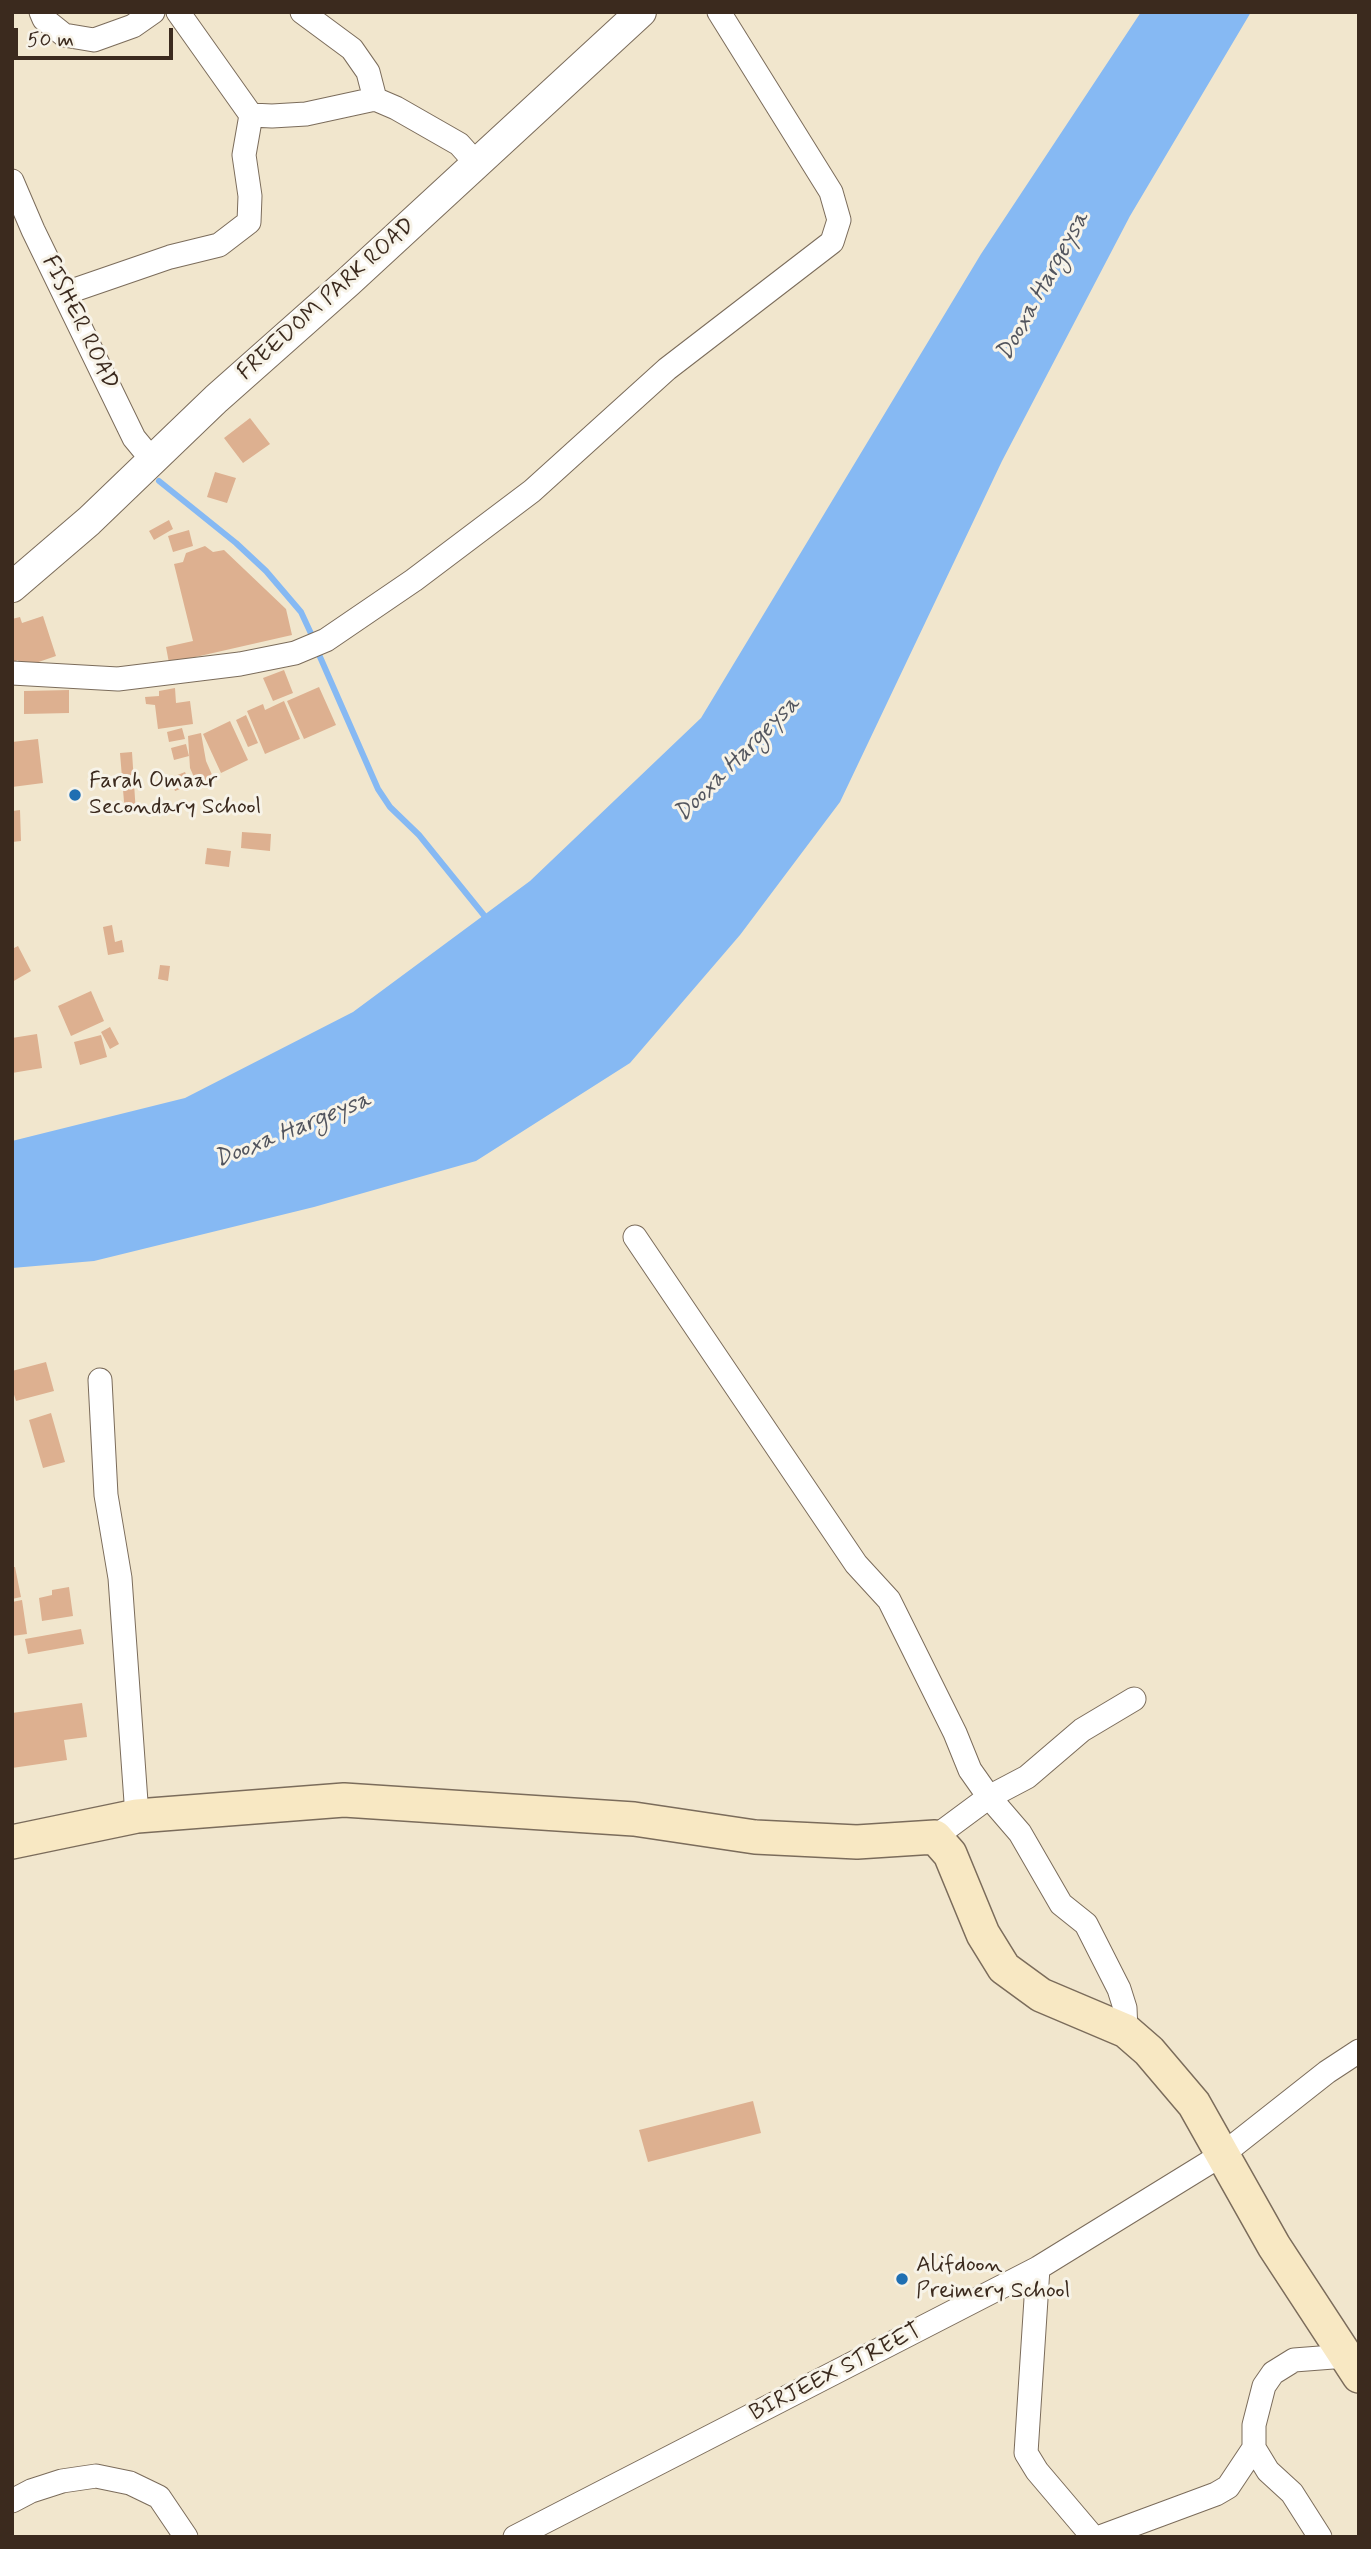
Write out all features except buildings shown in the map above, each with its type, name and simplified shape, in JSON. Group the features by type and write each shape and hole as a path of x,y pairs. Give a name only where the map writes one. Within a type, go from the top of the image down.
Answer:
{"main road":[{"path":"12,1842 137,1816 344,1800 634,1819 755,1837 857,1842 935,1837 950,1854 983,1934 1004,1968 1041,1995 1126,2031 1149,2051 1194,2104 1274,2246 1352,2367"}],"street":[{"path":"41,12 44,19 64,35 94,40 133,26 153,12"},
{"path":"66,297 77,289 170,257 219,245 248,222 250,196 244,155 251,114 178,12"},
{"path":"302,12 352,48 368,72 375,99"},
{"name":"FREEDOM PARK ROAD","path":"12,587 89,521 216,399 641,12"},
{"path":"12,673 118,679 240,664 295,653 326,640 414,580 532,492 667,369 832,242 839,220 831,192 719,12"},
{"path":"251,114 306,114 375,99 459,144 477,164"},
{"name":"FISHER ROAD","path":"12,181 134,438 153,461"},
{"path":"635,1237 856,1564 890,1600 955,1733 970,1770 1020,1833 1061,1904 1086,1924 1119,1989 1125,2008 1126,2031"},
{"path":"100,1380 106,1495 120,1578 137,1816"},
{"path":"935,1837 989,1797 1027,1777 1082,1730 1134,1699"},
{"name":"BIRJEEX STREET","path":"515,2537 1038,2268 1223,2154 1327,2072 1359,2051"},
{"path":"1038,2268 1026,2453 1037,2471 1093,2537"},
{"path":"1320,2537 1292,2493 1268,2471 1254,2448 1254,2425 1264,2386 1273,2373 1294,2360 1352,2367"},
{"path":"1100,2537 1216,2494 1228,2487 1254,2448"},
{"path":"12,2501 31,2491 96,2476 130,2483 159,2497 186,2537"}],"water":[{"name":"Dooxa Hargeysa","path":"1141,12 1251,12 1130,216 1002,461 840,802 740,935 630,1063 476,1161 314,1207 94,1261 12,1268 12,1141 185,1098 353,1012 530,881 701,718 981,254"}],"waterway":[{"path":"159,481 236,543 266,571 301,612 314,640"},
{"path":"317,650 378,789 390,807 419,835 487,919"}],"place":[{"name":"Farah Omaar Secondary School","path":"75,795"},
{"name":"Alifdoon Preimery School","path":"902,2279"}]}
